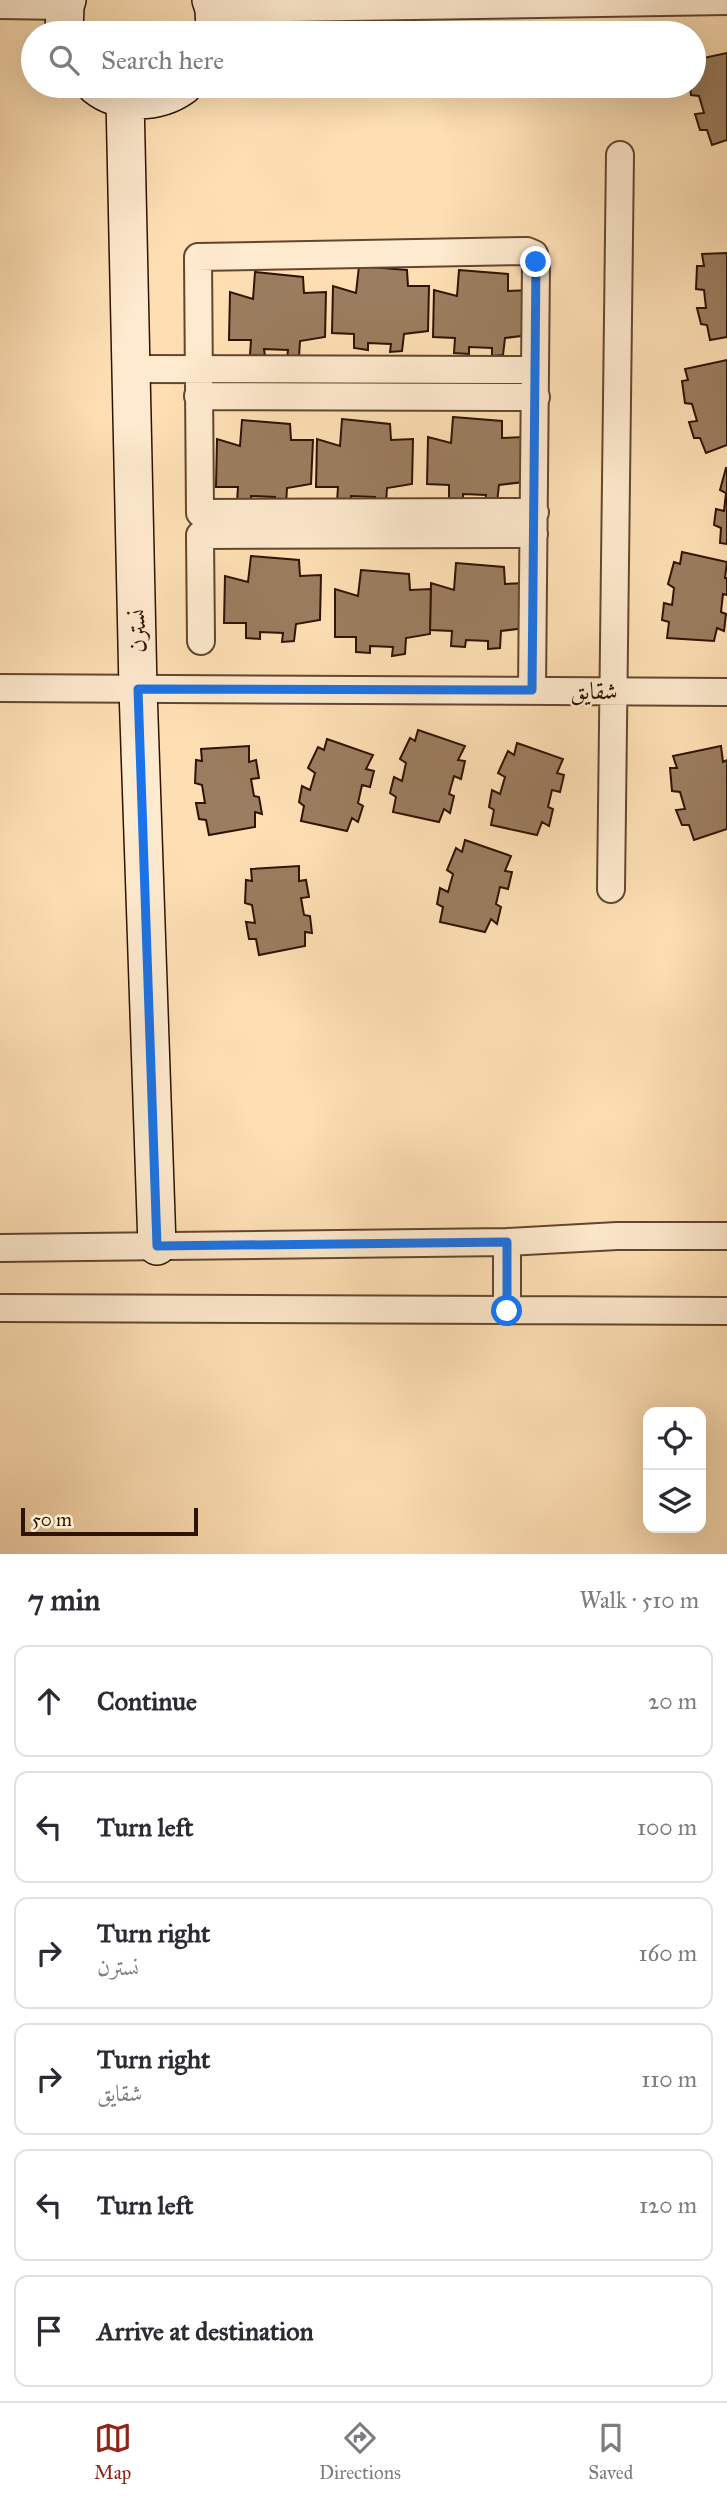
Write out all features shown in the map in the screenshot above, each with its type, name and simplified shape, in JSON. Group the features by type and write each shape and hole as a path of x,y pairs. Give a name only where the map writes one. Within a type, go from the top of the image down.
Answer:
{"street":[{"path":"213,14 567,1 727,1"},
{"path":"0,5 65,13"},
{"name":"نسترن","path":"111,98 131,369 138,689 157,1246"},
{"path":"611,889 620,155"},
{"path":"201,641 198,257 527,251 534,254 536,262 532,690"},
{"path":"131,369 535,370"},
{"path":"198,396 536,397"},
{"path":"200,524 535,523"},
{"name":"شقایق","path":"0,688 727,691"},
{"path":"0,1248 507,1242 617,1236 727,1236"},
{"path":"507,1242 507,1311"},
{"path":"0,1308 727,1311"}],"building":[{"path":"727,53 727,140 712,145 707,130 700,130 695,114 704,113 700,98 706,98 706,57"},
{"path":"727,253 727,337 710,340 707,325 701,324 697,308 706,308 704,290 696,289 697,266 704,266 702,254"},
{"path":"359,266 407,270 408,286 429,286 428,331 404,334 402,351 390,352 391,344 368,343 368,350 354,348 354,334 332,333 333,286 356,293"},
{"path":"459,270 508,274 508,291 530,290 529,335 505,338 503,355 492,356 492,348 469,347 469,354 454,353 455,338 433,337 434,290 457,296"},
{"path":"255,272 303,277 304,293 326,292 325,337 300,341 299,357 287,359 288,350 264,349 265,356 250,355 251,340 229,340 230,292 253,299"},
{"path":"727,360 727,445 706,453 700,438 694,438 689,422 697,421 692,404 685,403 682,381 688,380 685,369"},
{"path":"453,417 502,421 502,438 524,437 523,482 499,485 497,502 485,503 486,495 463,494 463,501 449,500 449,485 427,484 428,437 451,443"},
{"path":"342,419 390,424 391,440 413,439 412,484 387,488 386,504 374,506 375,497 351,496 351,503 337,502 338,487 316,487 317,439 340,446"},
{"path":"242,420 290,424 291,440 313,440 311,484 287,488 286,505 274,506 275,497 251,496 251,503 237,502 238,487 216,487 217,439 240,446"},
{"path":"726,468 727,544 720,543 721,528 714,525 716,509 724,511 726,493 720,490"},
{"path":"682,552 727,562 727,595 723,594 721,612 726,614 724,631 717,628 714,641 667,638 669,622 662,620 664,603 672,605 674,588 668,584 674,562 680,564"},
{"path":"251,556 299,560 300,576 321,575 320,620 296,624 294,641 282,642 283,633 260,632 260,639 246,638 246,623 224,623 225,576 248,582"},
{"path":"456,563 504,567 505,584 527,583 525,628 501,631 500,648 488,649 488,641 466,640 465,647 451,646 452,631 430,630 431,583 454,590"},
{"path":"361,570 409,574 410,590 431,589 430,634 406,638 405,654 392,656 393,647 370,646 370,653 356,652 356,637 335,637 335,589 358,596"},
{"path":"418,730 465,746 458,760 465,761 461,779 454,776 449,794 454,796 450,813 444,809 439,822 393,812 396,797 390,793 394,777 402,781 406,763 400,759 410,738 415,741"},
{"path":"327,739 373,755 366,769 374,771 370,787 362,785 358,803 363,806 358,822 352,818 347,831 301,821 304,806 299,802 302,786 310,790 315,773 308,768 318,747 324,750"},
{"path":"517,743 563,759 557,773 564,775 560,792 552,790 548,807 553,809 549,826 542,822 537,835 491,825 494,810 489,807 492,790 500,794 505,777 498,773 508,751 514,755"},
{"path":"249,746 249,762 256,760 259,778 251,779 254,796 259,797 262,814 255,812 255,827 209,835 206,820 199,819 196,803 205,803 202,785 195,783 196,760 202,761 201,749"},
{"path":"721,746 723,762 727,760 727,829 694,840 689,825 682,825 676,810 685,809 680,792 672,791 670,768 677,768 673,756"},
{"path":"465,840 511,856 505,871 512,872 508,889 500,887 496,904 501,907 497,924 491,919 485,932 440,922 443,907 437,904 440,888 448,892 453,874 447,870 456,848 462,852"},
{"path":"299,866 299,881 306,880 309,897 301,898 304,915 310,916 312,933 305,932 305,946 259,955 256,939 249,939 246,922 255,923 252,905 245,903 246,880 252,881 251,869"}],"route":[{"path":"507,1311 507,1242 157,1246 138,689 532,690 536,262"}]}
